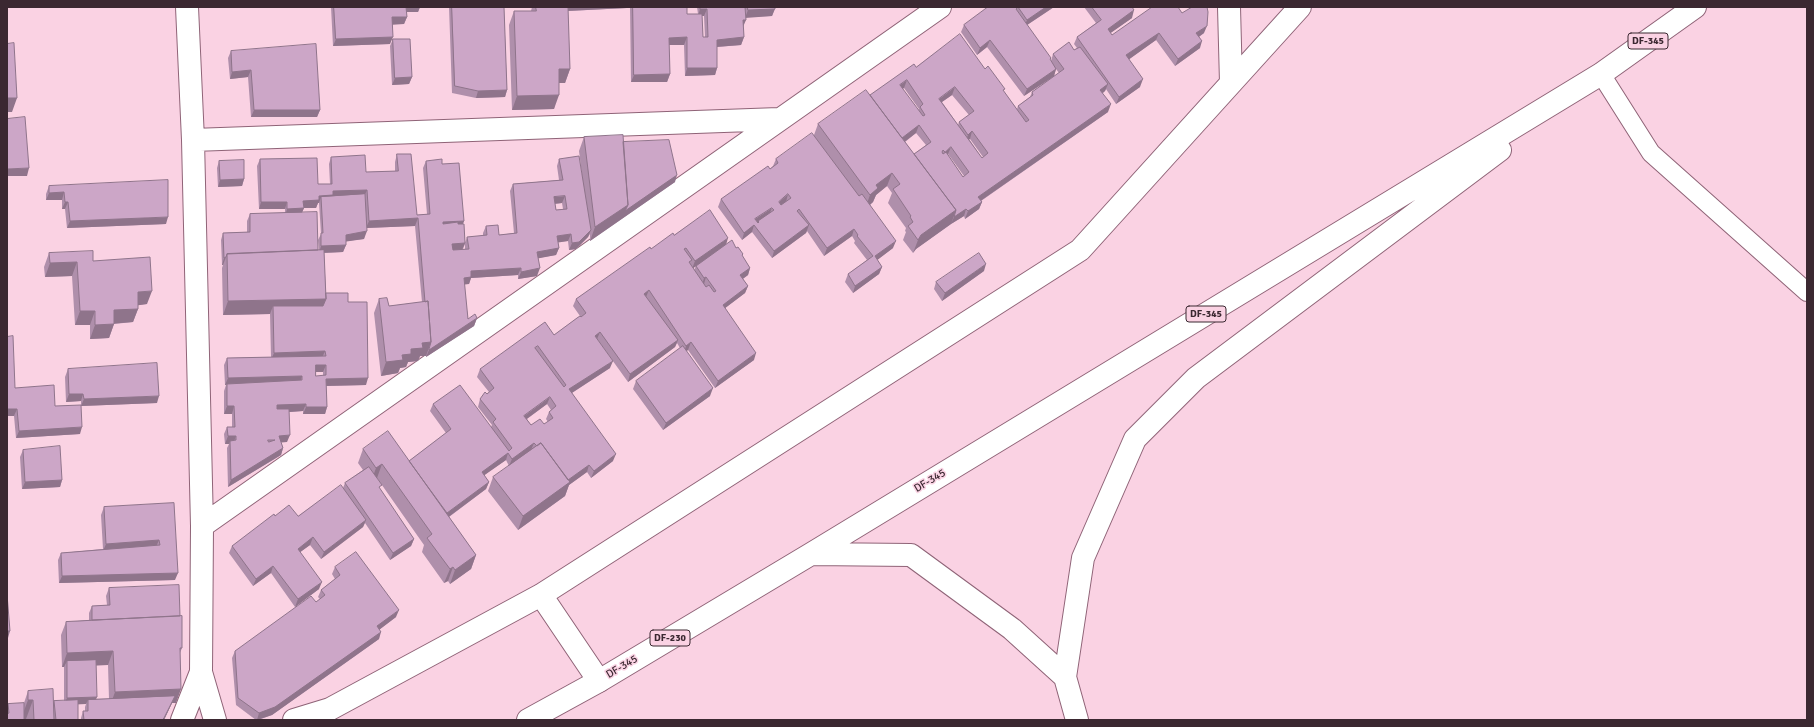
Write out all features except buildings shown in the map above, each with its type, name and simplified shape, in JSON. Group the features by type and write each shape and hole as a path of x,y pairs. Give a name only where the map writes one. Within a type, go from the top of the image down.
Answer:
{"street":[{"path":"187,7 193,140 202,526 201,672 215,720"},
{"path":"202,526 940,7"},
{"path":"1229,7 1231,83"},
{"path":"294,720 325,715 541,595 1080,250 1300,7"},
{"name":"DF-345","path":"1065,677 1083,558 1135,439 1196,378 1601,74 1694,7"},
{"name":"DF-345","path":"528,720 599,681 810,554 1601,74"},
{"path":"193,140 780,119"},
{"path":"810,554 911,556 1012,629 1065,677 1077,720"},
{"path":"541,595 599,681"},
{"path":"182,720 201,672"}],"lane":[{"path":"1601,74 1651,153 1807,292"}]}
